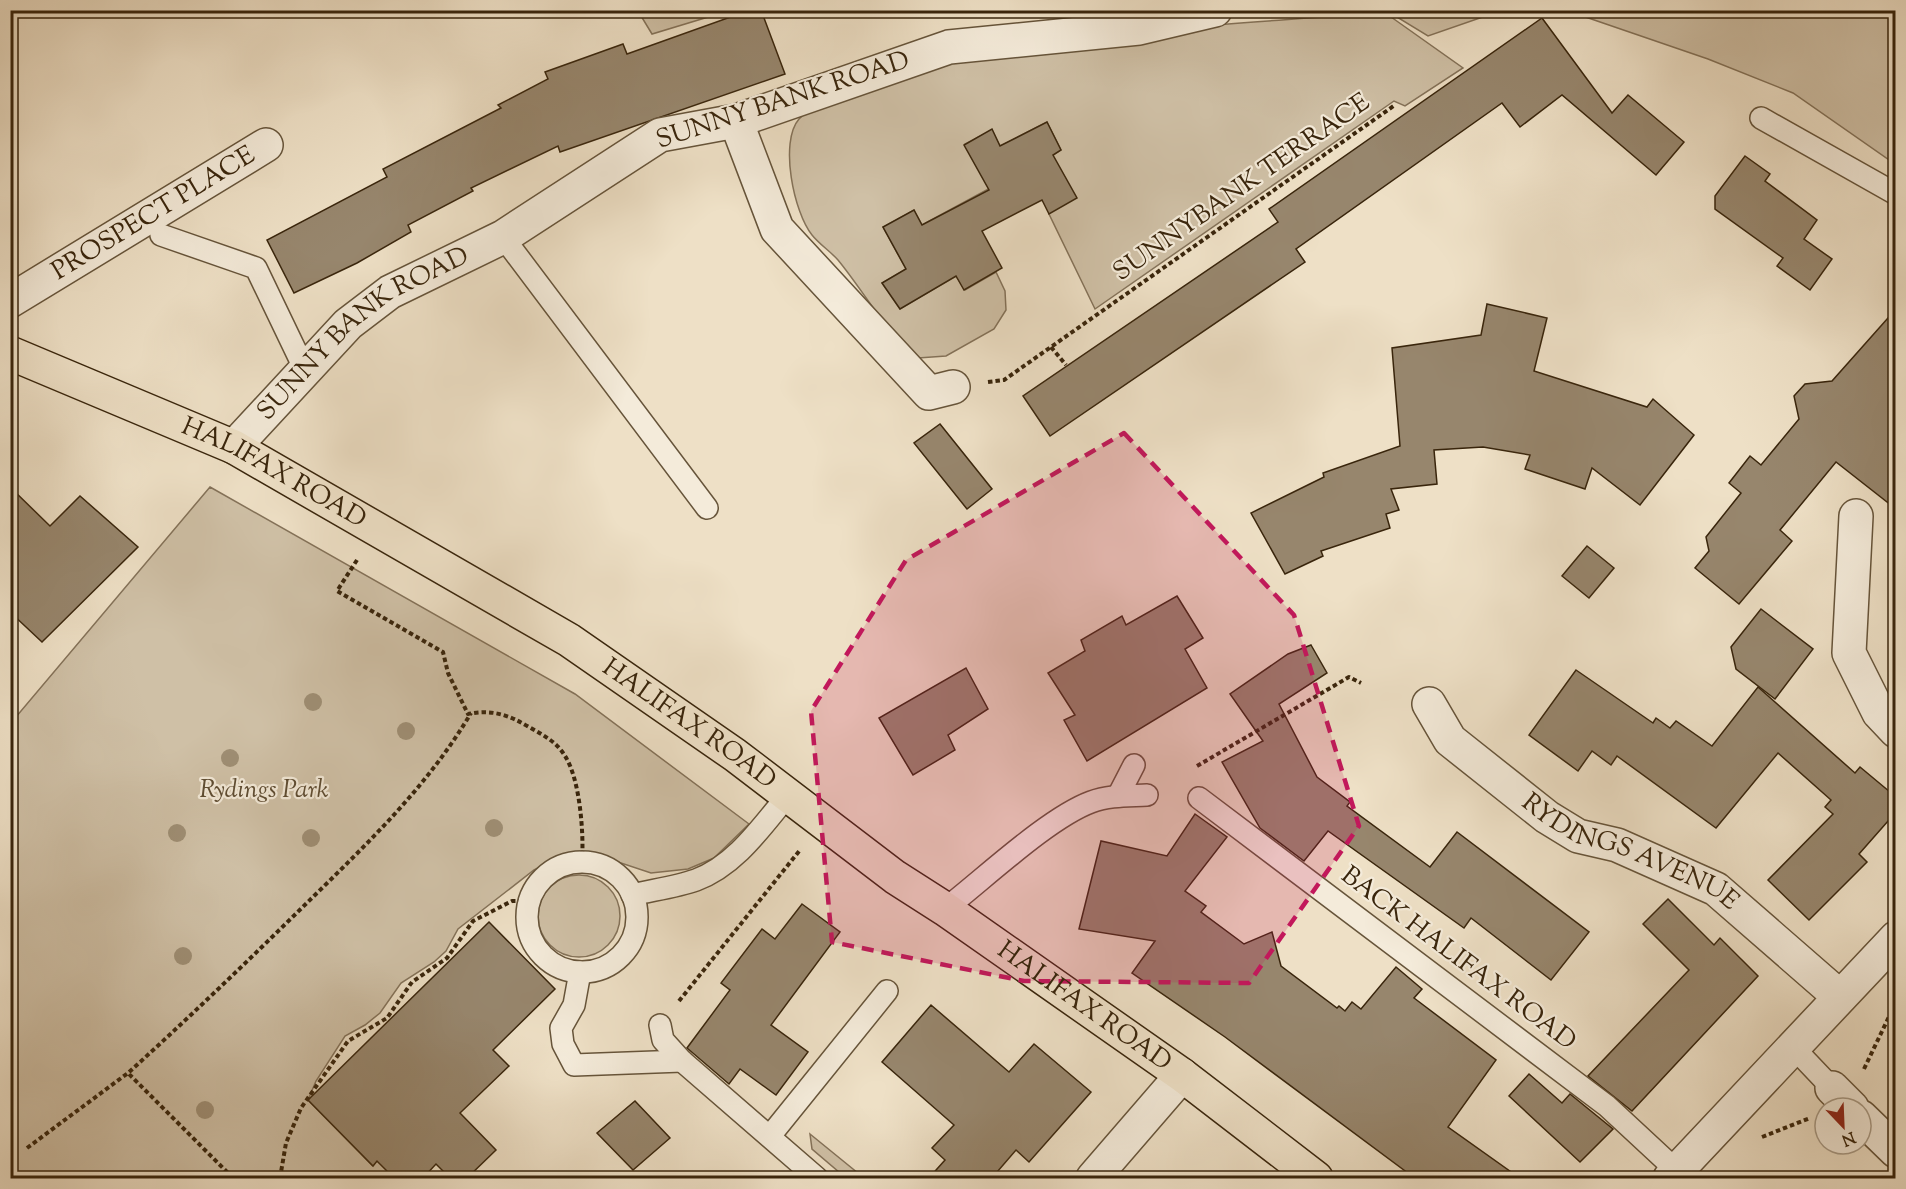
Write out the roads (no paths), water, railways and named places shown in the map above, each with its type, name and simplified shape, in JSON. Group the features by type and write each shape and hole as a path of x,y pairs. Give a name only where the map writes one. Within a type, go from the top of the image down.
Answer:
{"main road":[{"name":"HALIFAX ROAD","path":"10,353 234,447 569,640 735,755 895,877 945,909 1182,1075 1316,1179"}],"street":[{"name":"SUNNY BANK ROAD","path":"234,447 348,324 390,291 503,237 660,135 736,121 949,47 1139,28 1215,10"},
{"path":"736,121 777,230 929,393 953,387"},
{"name":"PROSPECT PLACE","path":"10,301 266,145"},
{"path":"1856,516 1849,653 1879,713 1896,731"},
{"name":"RYDINGS AVENUE","path":"1429,704 1450,740 1547,817 1578,836 1617,845 1716,889 1840,997"},
{"path":"1674,1175 1896,938"},
{"path":"1093,1179 1182,1075"},
{"path":"1873,1128 1896,1151"}],"lane":[{"path":"1761,118 1896,194"},
{"path":"161,235 256,268 305,370"},
{"path":"503,237 707,508"},
{"path":"1118,796 1134,765"},
{"path":"632,895 696,880 714,870 742,849 788,795"},
{"path":"945,909 1053,824 1091,802 1118,796 1147,795"},
{"name":"BACK HALIFAX ROAD","path":"1199,798 1608,1106 1674,1175"},
{"path":"582,861 599,864 615,873 632,895 638,920 633,938 623,954 608,965 580,972 554,965 540,953 528,928 526,919 529,901 536,885 549,873 565,864 582,861"},
{"path":"580,972 574,1005 561,1028 563,1044 574,1065 682,1061"},
{"path":"770,1136 887,991"},
{"path":"660,1025 663,1040 682,1061 817,1179"},
{"path":"1793,1047 1840,1096"}],"park label":[{"name":"Rydings Park","path":"264,790"}]}
